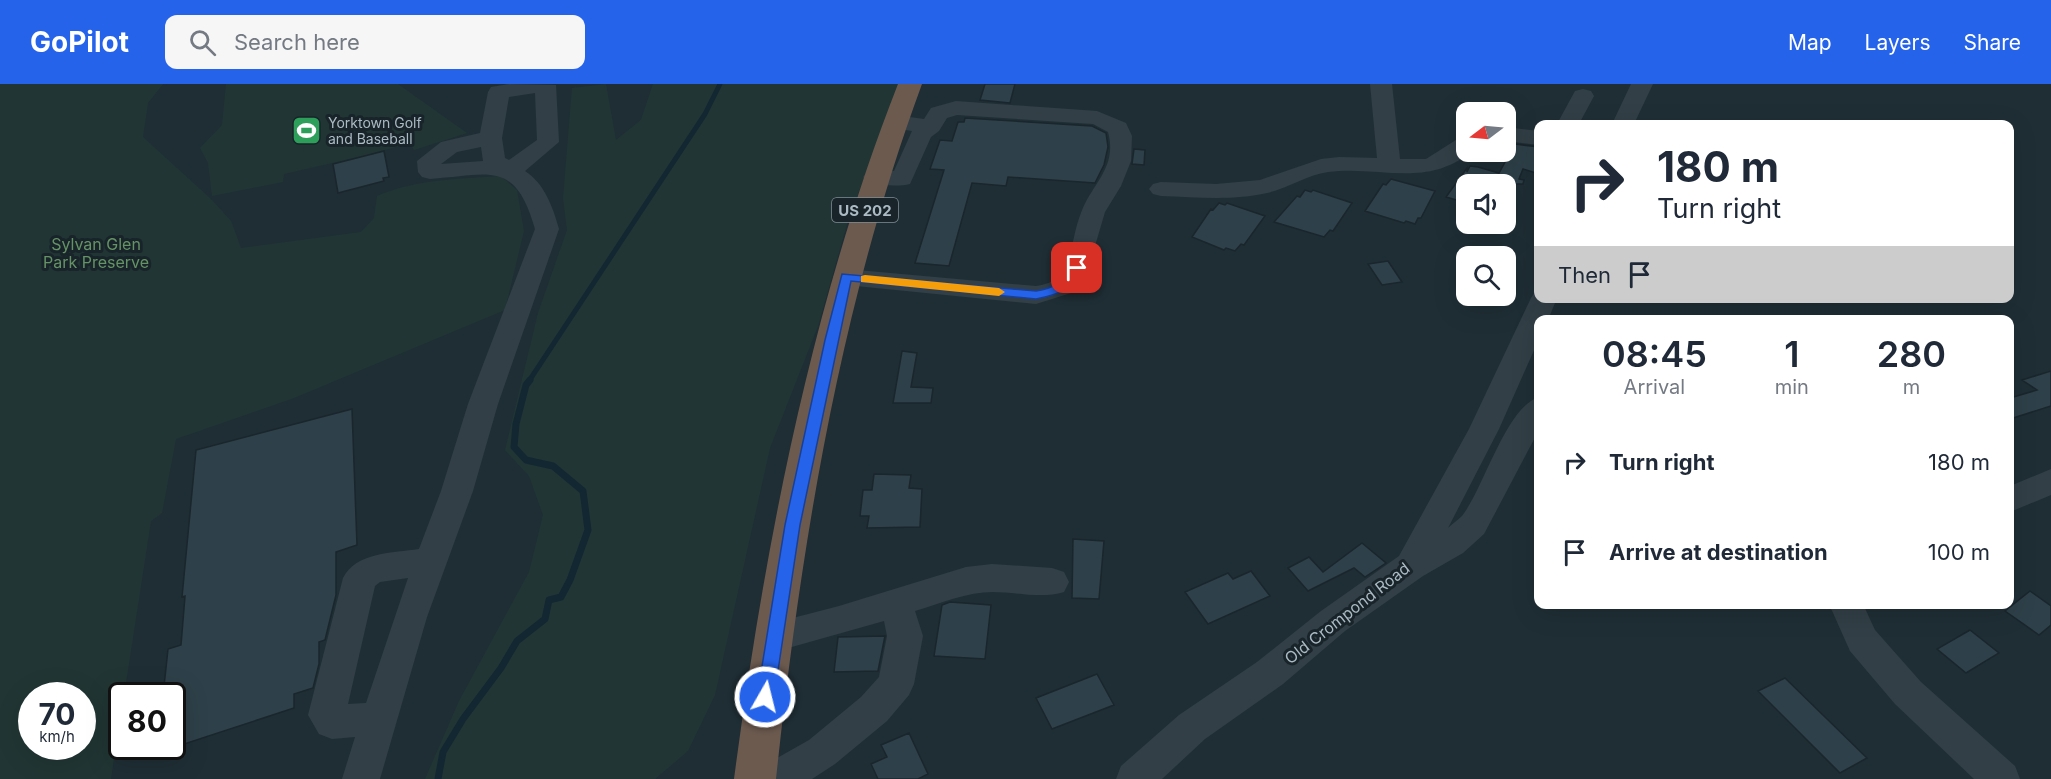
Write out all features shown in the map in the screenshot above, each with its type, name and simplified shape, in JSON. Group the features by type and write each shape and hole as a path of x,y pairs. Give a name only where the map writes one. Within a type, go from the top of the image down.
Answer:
{"highway":[{"name":"US 202","path":"758,778 774,637 799,494 846,277 875,177 910,84"}],"street":[{"path":"1381,84 1389,164"},
{"path":"1625,120 1642,84"},
{"path":"361,779 410,617 457,491 483,405 547,229 541,208 526,182 506,169 494,161 492,138 499,92 545,85 548,142 506,169 430,172 429,161 449,147 492,138"},
{"path":"1570,120 1583,96"},
{"path":"846,277 1036,295 1055,292 1068,282 1077,268 1096,204 1107,191 1119,165 1122,136 1118,128 1097,118 956,108 939,113 931,126 921,134 902,178 875,177"},
{"path":"895,122 931,126"},
{"path":"1516,135 1534,137"},
{"path":"1161,189 1192,191 1263,187 1321,166 1339,164 1432,165 1456,150"},
{"name":"Old Crompond Road","path":"1135,779 1192,727 1270,673 1333,621 1411,566 1484,429 1534,320"},
{"path":"1411,566 1451,544 1473,525 1522,431 1534,415"},
{"path":"2014,498 2051,481"},
{"path":"380,719 332,722 327,715 360,578 372,570 430,561"},
{"path":"774,637 839,621 966,581 992,578 1052,582"},
{"path":"758,778 822,752 874,709 896,684 905,636 896,603"},
{"path":"1848,609 1862,640 1908,693 2001,779"}],"green space":[{"name":"Sylvan Glen Park Preserve","path":"0,84 163,84 148,103 143,137 212,200 231,221 241,248 361,232 374,218 377,196 392,190 422,183 501,176 517,190 524,231 505,310 294,398 176,439 162,513 151,521 126,682 108,682 108,760 114,760 111,779 0,779"},
{"path":"226,84 398,84 467,133 414,150 410,143 284,174 283,182 212,196 208,163 200,148 222,125"},
{"path":"606,84 616,140 641,120 653,84 899,84 847,224 818,326 770,448 715,695 688,751 655,779 425,779 459,701 529,572 543,515 529,476 505,450 538,313 567,230 563,198 572,88"}],"building":[{"path":"985,84 1015,84 1010,103 980,100"},
{"path":"965,118 1092,126 1106,133 1108,147 1104,165 1095,183 1008,177 1006,186 972,183 949,266 915,263 944,170 930,169 940,140 952,141 958,122 964,122"},
{"path":"1516,144 1534,146 1534,172 1523,169 1519,179 1524,180 1523,184 1516,184 1516,174 1463,174 1467,168 1467,172 1470,166 1499,173 1505,162 1516,162"},
{"path":"1134,149 1145,150 1144,165 1132,164"},
{"path":"384,151 389,177 383,178 384,181 338,193 333,164"},
{"path":"1391,179 1435,191 1421,218 1418,218 1415,224 1406,221 1404,223 1365,211 1383,184 1386,185"},
{"path":"1456,183 1456,200 1446,197"},
{"path":"1305,190 1311,192 1313,190 1352,203 1333,231 1330,230 1324,237 1274,222"},
{"path":"1219,203 1225,205 1227,203 1265,216 1244,245 1241,244 1235,251 1226,248 1224,250 1192,237 1211,209 1213,210"},
{"path":"1388,261 1402,282 1382,285 1368,264"},
{"path":"902,351 917,353 911,387 933,388 931,403 893,403"},
{"path":"2051,371 2051,406 2014,418 2014,397 2037,390 2022,380"},
{"path":"352,409 357,545 336,552 336,595 325,640 319,642 319,664 313,688 294,694 294,708 186,743 186,682 164,682 168,649 181,645 185,596 182,597 196,450"},
{"path":"874,474 911,475 909,488 922,489 920,527 867,528 869,516 860,516 863,490 872,490"},
{"path":"1073,539 1104,541 1099,599 1072,598"},
{"path":"1362,543 1386,563 1365,577 1354,568 1308,591 1288,568 1309,557 1323,572"},
{"path":"1251,571 1270,596 1208,624 1185,592 1228,573 1233,579"},
{"path":"2030,591 2051,606 2051,625 2039,635 2005,611 2014,609 2014,604"},
{"path":"950,602 991,605 985,659 934,656 942,605"},
{"path":"1970,630 1999,653 1966,673 1937,649"},
{"path":"885,636 878,671 834,672 838,637"},
{"path":"1097,674 1114,705 1052,729 1036,698"},
{"path":"1785,678 1867,758 1840,773 1758,691"},
{"path":"909,733 928,774 918,779 878,779 871,764 887,757 881,745"}],"waterway":[{"path":"529,381 705,114 720,84"},
{"path":"438,779 443,752 463,719 501,668 517,641 545,619 549,600 561,597 570,580 588,530 583,491 553,466 526,460 514,447 516,424 526,385 530,380"}],"slow traffic":[{"path":"865,279 999,292"}],"place":[{"name":"Yorktown Golf and Baseball","path":"307,130"}],"route":[{"path":"765,697 777,616 807,452 846,277 1036,295 1055,292 1068,282 1077,268"}]}
